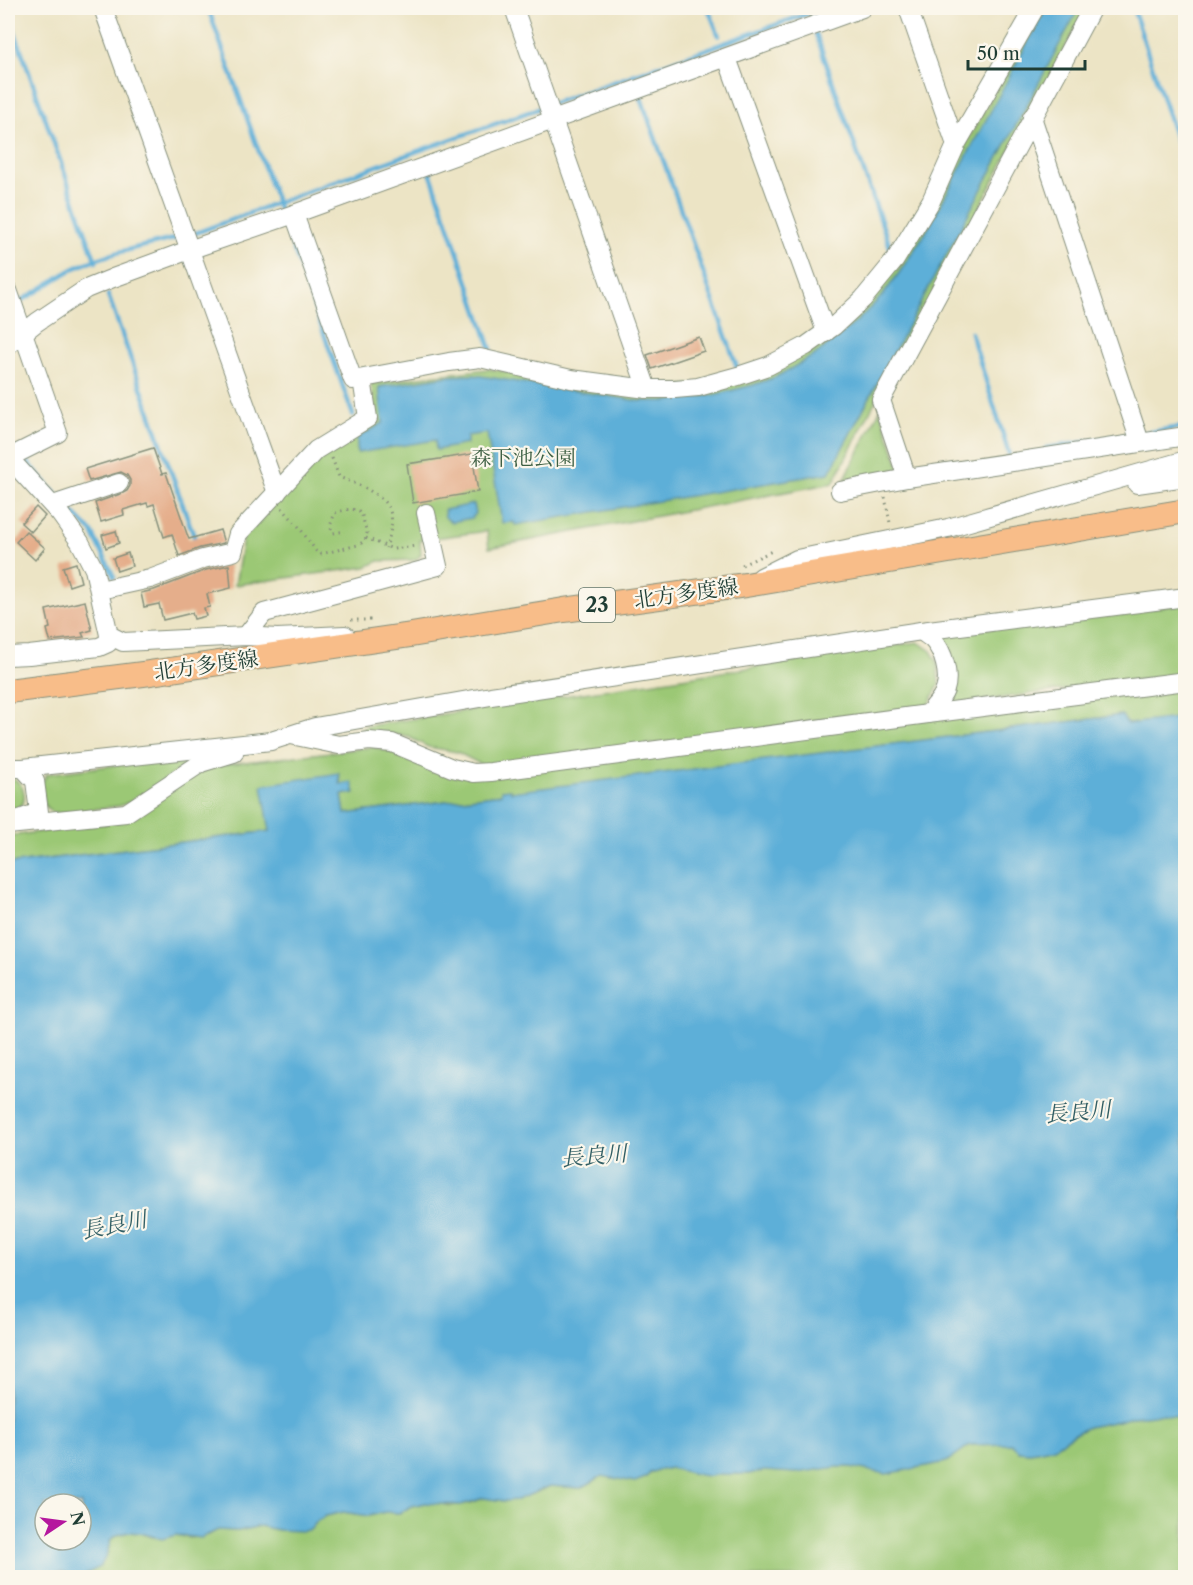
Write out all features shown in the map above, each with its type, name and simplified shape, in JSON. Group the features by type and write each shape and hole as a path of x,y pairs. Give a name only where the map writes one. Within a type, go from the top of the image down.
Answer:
{"main road":[{"name":"北方多度線","path":"8,691 143,674 564,610 746,585 1185,511"}],"street":[{"path":"103,8 275,496"},
{"path":"514,8 647,389"},
{"path":"8,345 86,289 862,8"},
{"path":"908,8 956,145"},
{"path":"288,216 353,380 480,358 571,379 647,389 698,387 738,376 768,366 806,346 826,332 863,299 895,260 931,201 956,145 1035,8"},
{"path":"907,477 881,400 1092,8"},
{"path":"727,58 826,332"},
{"path":"1032,117 1140,442"},
{"path":"8,290 58,433 8,458 60,514 80,542 94,568 109,634 108,643 99,647 8,656"},
{"path":"100,590 150,579 203,559 233,552 238,534 316,450 368,418 362,379"},
{"path":"840,491 907,477 1185,435"},
{"path":"746,585 797,559 939,530 1185,460"},
{"path":"1083,490 1185,477"},
{"path":"52,506 118,483"},
{"path":"246,636 264,613 438,566 426,513"},
{"path":"8,825 126,813 201,763 315,726 491,696 921,631 1185,597"},
{"path":"921,631 934,641 946,669 945,690 928,714"},
{"path":"109,634 123,642 246,636 277,638 361,634 411,635"},
{"path":"291,735 339,745 369,741 392,742 452,768 490,772 1185,681"},
{"path":"15,768 271,741"},
{"path":"8,825 39,812 35,781 15,768"}],"path":[{"path":"328,444 339,477 373,491 389,508 392,517 386,548"},
{"path":"882,483 891,531"},
{"path":"275,496 316,551 321,554 358,545 365,541 367,533 361,512 347,509 334,513 330,526 333,533 345,531"},
{"path":"366,538 393,549 433,543"}],"green space":[{"name":"森下池公園","path":"1042,8 1086,8 833,483 489,548 487,531 420,540 421,555 415,560 379,561 366,567 235,585 243,539 319,454 377,420 371,383 488,369 595,388 734,383 863,309 962,150"},
{"path":"880,410 900,469 844,480"},
{"path":"1185,604 1185,674 953,704 947,699 941,634"},
{"path":"918,642 931,651 937,661 939,685 927,708 484,766 457,752 428,747 409,737 385,733 364,734 361,729 367,726"},
{"path":"1185,687 1185,717 1127,725 1121,715 510,793 510,789 502,794 345,814 342,795 354,793 340,784 339,773 271,831 8,864 8,836 117,822 204,769 219,765 373,747 396,753 456,776"},
{"path":"185,756 189,760 188,763 139,799 119,806 54,814 45,806 41,784 47,774"},
{"path":"11,777 21,786 24,798 20,808 8,816 8,778"},
{"path":"1164,1414 1177,1416 1185,1414 1185,1577 8,1578 8,1572 11,1571 37,1577 60,1572 82,1576 106,1556 111,1539 129,1532 152,1537 176,1535 190,1538 209,1535 217,1530 238,1531 260,1526 278,1530 311,1529 318,1520 343,1512 369,1516 385,1512 399,1513 424,1503 450,1506 471,1503 484,1498 505,1501 533,1494 550,1486 581,1488 602,1476 645,1478 651,1472 670,1468 709,1476 837,1467 867,1470 928,1465 946,1462 970,1445 1012,1444 1019,1451 1030,1452 1054,1447 1088,1427 1132,1417"}],"water":[{"name":"森下池公園","path":"1046,8 1079,8 829,473 515,525 514,522 502,523 487,433 467,436 467,444 436,450 435,440 357,453 357,438 383,423 379,387 448,376 474,375 639,401 668,401 714,395 753,385 776,377 815,355 855,323 883,295 899,273 926,232"},
{"path":"474,504 476,513 472,518 451,522 445,517 444,510"},
{"name":"長良川","path":"1122,715 1127,724 1185,717 1185,1414 1132,1417 1088,1427 1054,1447 1030,1452 1019,1451 1011,1444 970,1445 946,1462 886,1474 851,1467 837,1467 796,1473 764,1471 709,1476 670,1468 651,1472 645,1478 635,1482 602,1476 581,1488 550,1486 517,1500 484,1498 461,1505 424,1503 399,1513 385,1512 369,1516 343,1512 326,1516 318,1520 311,1529 303,1531 278,1530 260,1526 238,1531 218,1530 201,1538 176,1535 162,1539 129,1532 111,1539 100,1567 82,1576 60,1572 37,1577 8,1572 8,864 270,831 262,785 339,773 340,784 352,782 355,793 342,795 345,814 501,794 501,790 510,789 511,792"}],"building":[{"path":"699,337 704,351 652,369 647,355"},
{"path":"153,448 162,474 166,473 189,539 220,530 224,543 200,548 179,556 172,534 164,537 154,504 148,506 147,503 123,510 124,515 101,522 95,503 127,491 130,480 121,472 89,481 85,469"},
{"path":"472,454 478,492 413,503 407,464"},
{"path":"36,507 45,516 31,532 21,523"},
{"path":"26,531 45,548 35,560 16,542"},
{"path":"116,531 119,543 106,548 102,535"},
{"path":"128,553 132,566 117,571 113,558"},
{"path":"76,563 81,582 69,586 63,567"},
{"path":"229,565 231,588 207,594 210,607 204,608 206,616 194,619 192,613 163,620 159,604 144,607 141,593 206,570"},
{"path":"85,601 92,630 82,633 84,637 50,641 46,610"}],"waterway":[{"path":"208,8 281,214"},
{"path":"708,8 719,36"},
{"path":"553,103 824,8"},
{"path":"1133,8 1186,169"},
{"path":"8,13 96,262"},
{"path":"816,34 891,250"},
{"path":"641,98 738,370"},
{"path":"193,234 540,108"},
{"path":"430,172 491,349"},
{"path":"284,222 353,415"},
{"path":"18,302 87,263 126,250 178,238"},
{"path":"108,295 200,553"},
{"path":"971,333 1009,454"},
{"path":"1145,433 1186,426"},
{"path":"1046,448 1131,435"},
{"path":"27,461 59,498"},
{"path":"67,507 92,532 114,577"}]}
